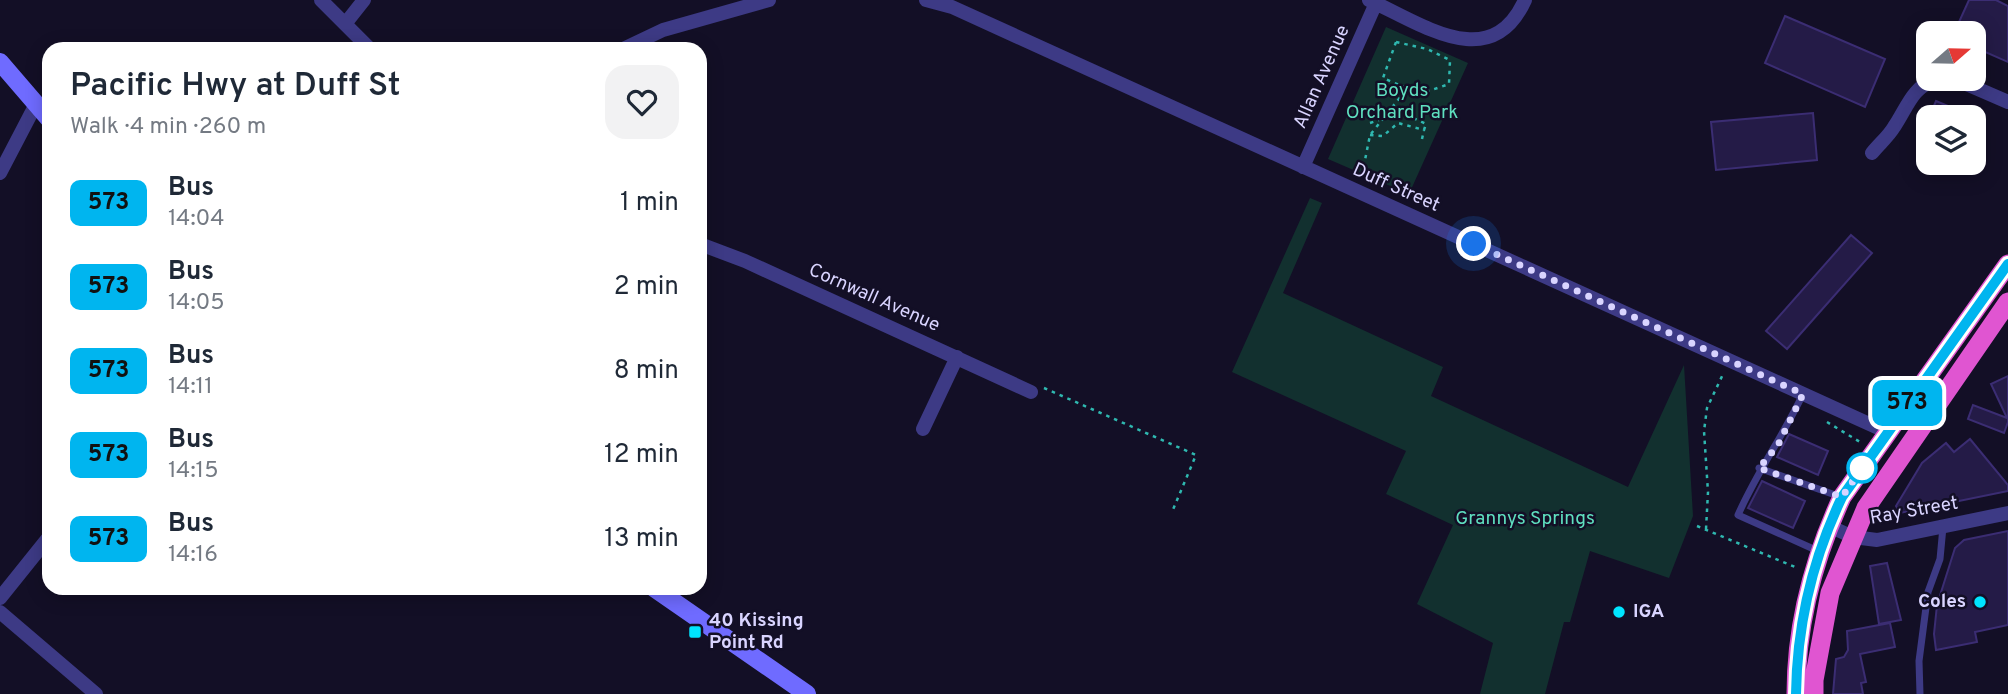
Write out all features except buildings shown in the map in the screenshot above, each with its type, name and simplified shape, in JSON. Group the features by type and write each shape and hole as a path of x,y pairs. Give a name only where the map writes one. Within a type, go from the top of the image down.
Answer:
{"highway":[{"path":"1796,694 1798,646 1819,551 1842,497 2008,264"},
{"path":"1815,694 1814,680 1830,593 1866,508 2008,302"}],"main road":[{"path":"0,62 42,112"},
{"path":"664,595 807,694"}],"street":[{"path":"321,0 363,42"},
{"path":"345,24 364,0"},
{"path":"638,42 663,30 769,0"},
{"name":"Duff Street","path":"926,0 951,7 1887,432"},
{"path":"1373,1 1448,36 1475,41 1489,39 1511,24 1525,0"},
{"name":"Allan Avenue","path":"1303,167 1373,1"},
{"path":"1872,153 1892,131 1916,91"},
{"path":"1983,91 2008,102"},
{"path":"0,173 35,106"},
{"name":"Cornwall Avenue","path":"707,247 745,261 1031,393"},
{"path":"923,429 957,357"},
{"name":"Ray Street","path":"1829,526 1853,537 1878,540 2008,513"},
{"path":"0,598 42,546"},
{"path":"0,612 96,694"}],"lane":[{"path":"1803,394 1778,445 1759,468 1738,515 1819,551"},
{"path":"1759,468 1842,497"},
{"path":"1920,694 1919,662 1928,592 1940,559 1942,526"}],"path":[{"path":"1396,41 1427,49 1450,60 1449,84 1420,94 1407,89 1383,78 1396,41"},
{"path":"1362,175 1370,135 1407,89"},
{"path":"1390,107 1426,124 1422,139"},
{"path":"1370,123 1376,119 1380,121"},
{"path":"1370,135 1383,136 1398,123 1424,130"},
{"path":"1706,530 1708,492 1704,431 1707,408 1724,372"},
{"path":"1031,393 1039,386 1196,455 1172,512"},
{"path":"1697,526 1795,567"}],"green space":[{"name":"Boyds Orchard Park","path":"1386,27 1468,63 1409,194 1328,159"},
{"name":"Grannys Springs","path":"1310,198 1322,203 1283,293 1443,367 1431,396 1628,487 1684,365 1693,516 1669,578 1590,551 1570,622 1564,622 1545,694 1480,694 1493,643 1417,604 1453,525 1386,494 1406,451 1232,372"}],"bus line":[{"name":"573","path":"1796,694 1798,646 1807,592 1824,536 1842,497 2008,264"}],"place":[{"name":"Coles","path":"1980,602"},
{"name":"IGA","path":"1619,612"},
{"name":"40 Kissing Point Rd","path":"695,632"}],"route":[{"path":"1474,244 1803,394 1778,445 1759,468 1842,497 1862,468"}]}
